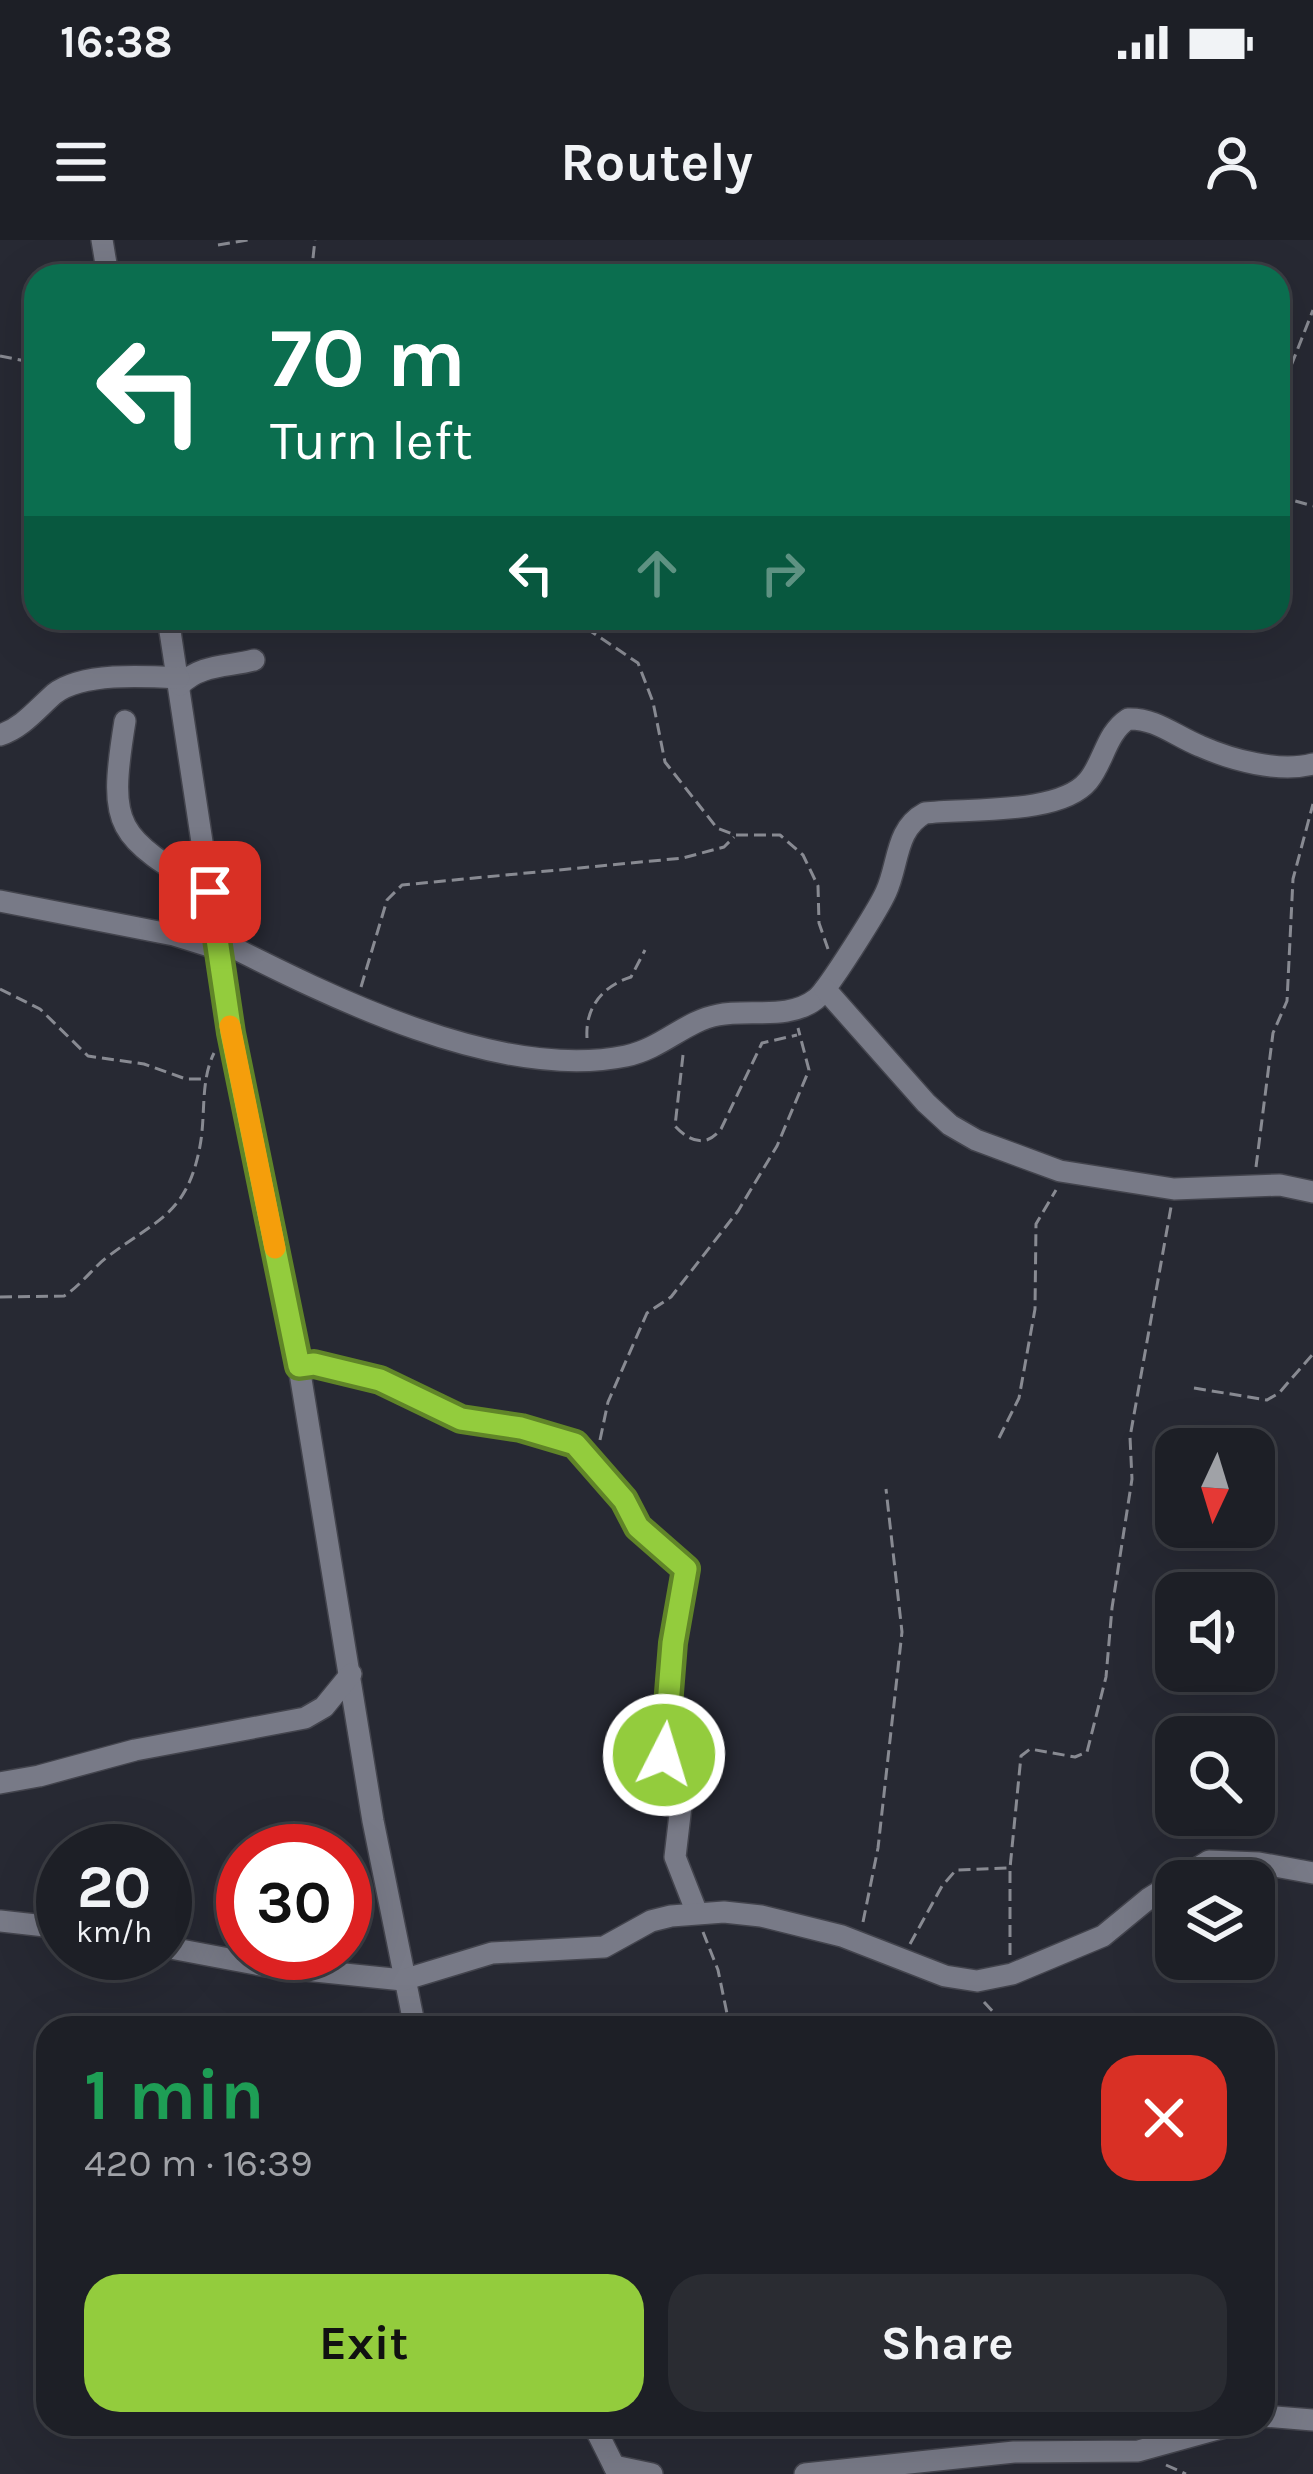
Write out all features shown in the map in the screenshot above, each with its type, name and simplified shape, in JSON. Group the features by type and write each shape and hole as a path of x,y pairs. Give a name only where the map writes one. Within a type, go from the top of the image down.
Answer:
{"street":[{"path":"170,630 231,1033 299,1366 412,2016"},
{"path":"0,735 18,727 61,690 135,675 179,682 203,670 254,660"},
{"path":"0,901 218,945 357,1004 487,1049 575,1059 622,1057 646,1051 720,1014 791,1010 817,999 888,889 904,833 916,818 925,813 1067,799 1088,781 1114,731 1129,719 1150,721 1198,746 1271,766 1313,764"},
{"path":"125,721 115,800 123,827 143,851 210,892"},
{"path":"825,989 950,1125 976,1140 1060,1171 1174,1189 1253,1184 1313,1192"},
{"path":"299,1366 314,1364 380,1380 461,1419 564,1439 583,1450 624,1500 638,1527 686,1569 663,1744 683,1789 675,1857 697,1913"},
{"path":"0,1783 135,1750 305,1718 324,1707 351,1674"},
{"path":"192,1952 266,1966 403,1980 492,1953 604,1947 651,1921 697,1913 761,1916 859,1941 962,1981 1012,1974 1103,1936 1203,1863 1259,1863 1313,1874"},
{"path":"0,1921 36,1925"},
{"path":"1275,2417 1313,2420"},
{"path":"599,2436 616,2470 652,2474"},
{"path":"805,2474 1138,2451 1192,2436"}],"path":[{"path":"218,245 248,240"},
{"path":"1290,368 1313,310"},
{"path":"590,630 638,663 653,702 665,762 717,828 735,835 780,836 803,855 818,886 822,939 837,967"},
{"path":"1253,1184 1273,1033 1287,1001 1293,879 1313,804"},
{"path":"357,1004 387,900 402,885 683,858 724,847 735,835"},
{"path":"575,1059 586,1045 586,1027 599,994 632,977 645,950"},
{"path":"0,989 40,1010 88,1056 144,1064 186,1079 206,1078"},
{"path":"591,1463 608,1402 646,1313 671,1298 737,1211 777,1146 809,1070 791,1010"},
{"path":"684,1030 675,1126 690,1139 704,1142 721,1129 762,1042 800,1035"},
{"path":"0,1297 64,1296 166,1215 183,1193 199,1152 206,1078 218,1045 231,1033"},
{"path":"999,1438 1019,1398 1036,1309 1036,1225 1056,1190 1060,1171"},
{"path":"1012,1974 1010,1868 1021,1756 1030,1749 1076,1757 1087,1752 1106,1678 1132,1479 1130,1437 1174,1189"},
{"path":"1195,1388 1267,1400 1313,1354"},
{"path":"859,1941 878,1848 902,1632 886,1490"},
{"path":"901,1958 956,1870 1010,1868"},
{"path":"697,1913 718,1970 728,2016"},
{"path":"962,1981 995,2016"}],"slow traffic":[{"path":"230,1026 275,1248"}],"route":[{"path":"210,892 231,1033 299,1366 314,1364 380,1380 461,1419 521,1428 564,1439 583,1450 624,1500 638,1527 686,1569 676,1617 664,1755"}]}
